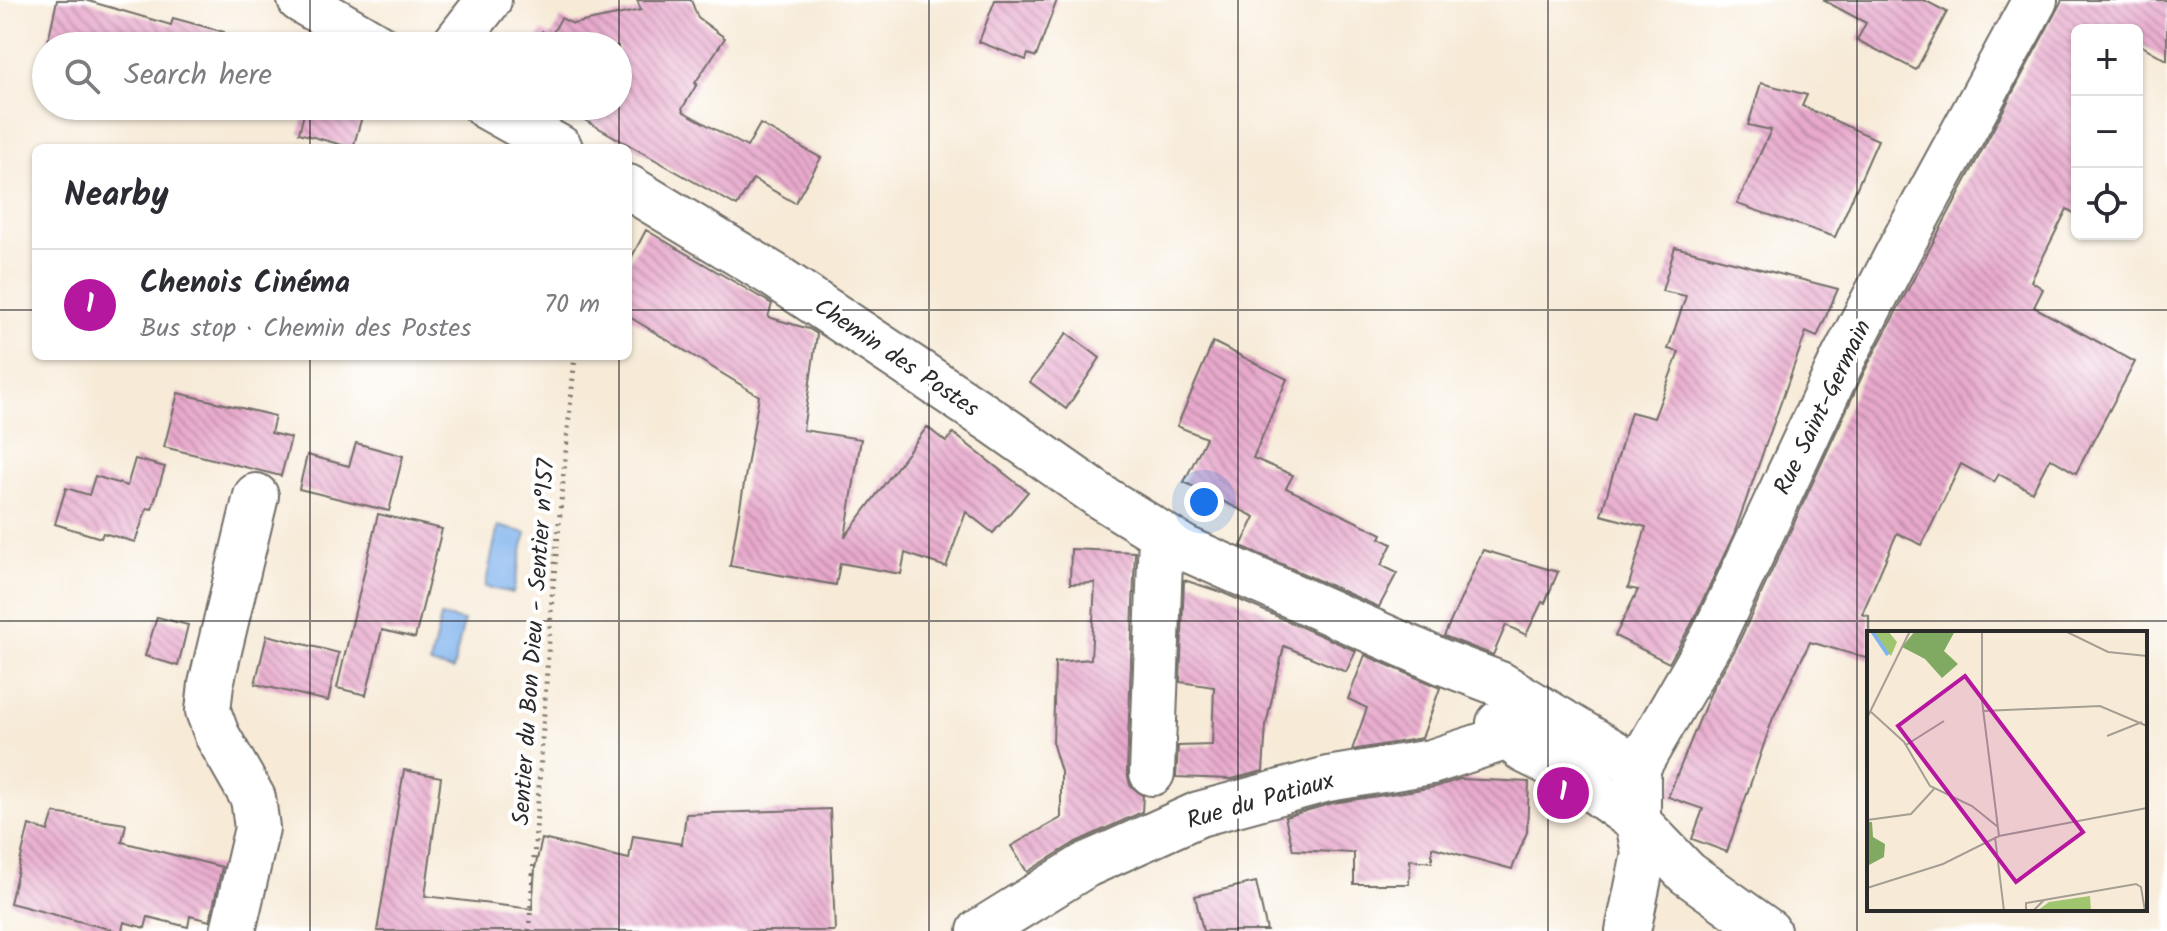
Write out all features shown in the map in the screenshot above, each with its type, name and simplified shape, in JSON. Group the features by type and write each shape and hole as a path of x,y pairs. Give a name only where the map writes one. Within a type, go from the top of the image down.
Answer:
{"street":[{"path":"300,0 354,32"},
{"path":"464,32 489,0"},
{"name":"Rue Saint-Germain","path":"1628,931 1644,854 1638,822 1638,767 1713,637 1842,361 2035,0"},
{"path":"510,120 553,144"},
{"name":"Chemin des Postes","path":"632,189 772,274 1161,535 1198,555 1468,673 1500,684 1638,767"},
{"path":"233,931 257,828 253,798 217,735 208,711 211,684 256,496"},
{"path":"1152,773 1161,535"},
{"path":"1468,673 1509,738 1525,751 1571,774 1638,822 1687,873 1768,931"},
{"name":"Rue du Patiaux","path":"980,931 1086,865 1199,814 1328,779 1431,762 1560,720"}],"path":[{"name":"Sentier du Bon Dieu - Sentier n°157","path":"529,931 552,597 575,360"}],"water":[{"path":"498,526 526,533 513,593 485,587"},
{"path":"441,616 464,621 453,670 430,664"}],"building":[{"path":"57,0 85,0 171,25 173,18 224,32 50,32"},
{"path":"637,0 691,0 698,18 725,38 695,83 682,109 684,112 747,147 760,124 821,158 795,203 753,179 737,206 585,120 632,120 632,32 553,32 561,18 573,24 641,10"},
{"path":"995,0 1057,0 1036,57 1028,54 1026,60 979,42"},
{"path":"1823,0 1924,0 1947,12 1916,70 1857,40 1866,23"},
{"path":"2062,0 2167,0 2167,60 2143,46 2143,24 2071,24 2071,211 2067,209 2031,281 2043,289 2034,307 2135,362 2076,473 2050,458 2032,492 1999,474 1994,482 1961,464 1922,545 1897,533 1862,614 1869,616 1867,658 1810,642 1773,718 1727,852 1692,839 1703,809 1668,797 1712,689 1736,648 1864,372"},
{"path":"1761,83 1807,95 1802,106 1878,140 1835,237 1737,204 1771,130 1748,125"},
{"path":"302,120 361,120 354,144 339,144 299,133"},
{"path":"646,230 772,304 768,317 817,334 803,430 861,439 845,537 927,427 946,442 953,433 1028,492 993,533 966,512 946,567 905,553 901,574 840,563 836,585 730,566 759,396 632,318 632,256"},
{"path":"1675,247 1838,289 1817,337 1806,332 1734,534 1691,625 1669,663 1615,636 1638,590 1628,588 1646,527 1601,515 1631,412 1654,418 1679,352 1668,349 1686,296 1662,291"},
{"path":"1067,333 1100,358 1066,409 1030,382"},
{"path":"1213,342 1287,379 1253,458 1293,475 1286,488 1382,534 1380,538 1392,544 1381,565 1397,573 1379,607 1241,546 1255,517 1184,482 1206,438 1177,426"},
{"path":"178,393 275,416 271,433 291,438 281,476 164,447"},
{"path":"356,443 403,456 389,511 299,489 307,455 349,466"},
{"path":"135,459 165,467 152,509 147,508 135,542 103,533 101,538 55,524 66,488 89,495 95,476 127,486"},
{"path":"378,514 442,529 415,638 382,630 366,695 337,688"},
{"path":"1071,549 1135,552 1127,772 1130,785 1143,796 1142,812 1076,842 1027,872 1011,846 1061,818 1061,772 1053,745 1055,662 1091,659 1095,583 1070,584"},
{"path":"1483,550 1558,572 1545,603 1542,602 1526,635 1506,625 1493,655 1444,636"},
{"path":"1184,580 1221,592 1356,651 1346,672 1284,646 1266,725 1263,771 1232,779 1176,777 1178,746 1212,745 1214,687 1180,682"},
{"path":"157,617 188,625 178,666 145,656"},
{"path":"267,635 339,653 328,701 255,684"},
{"path":"1365,655 1440,688 1422,738 1352,750 1367,708 1348,699"},
{"path":"404,770 441,777 425,896 532,909 535,868 542,839 629,859 633,836 682,844 686,814 830,809 835,931 377,931"},
{"path":"1460,779 1529,782 1527,832 1512,869 1432,847 1432,862 1410,860 1409,884 1354,884 1354,853 1293,850 1285,817 1333,803 1435,787"},
{"path":"54,813 126,824 122,842 222,867 210,921 190,916 188,927 148,917 145,928 124,922 122,931 116,931 10,903 29,825 48,831"},
{"path":"1256,882 1267,931 1203,931 1195,896"}],"place":[{"name":"Chenois Cinéma","path":"1563,793"}]}
